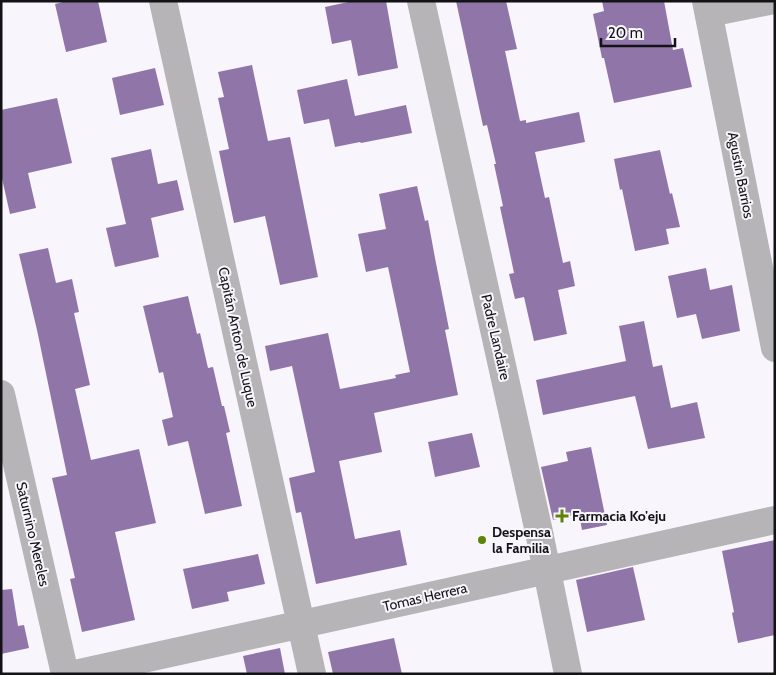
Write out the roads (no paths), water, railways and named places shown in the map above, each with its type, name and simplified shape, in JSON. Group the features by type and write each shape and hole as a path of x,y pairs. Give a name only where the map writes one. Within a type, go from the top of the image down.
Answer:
{"street":[{"name":"Capitán Anton de Luque","path":"163,1 312,674"},
{"name":"Padre Landaire","path":"421,1 547,570 568,674"},
{"path":"707,7 769,1"},
{"name":"Agustin Barrios","path":"707,7 775,348"},
{"name":"Saturnino Mereles","path":"1,394 65,674"},
{"name":"Tomas Herrera","path":"76,674 775,520"}],"place":[{"name":"Farmacia Ko'eju","path":"562,516"},
{"name":"Despensa la Familia","path":"482,540"}]}
